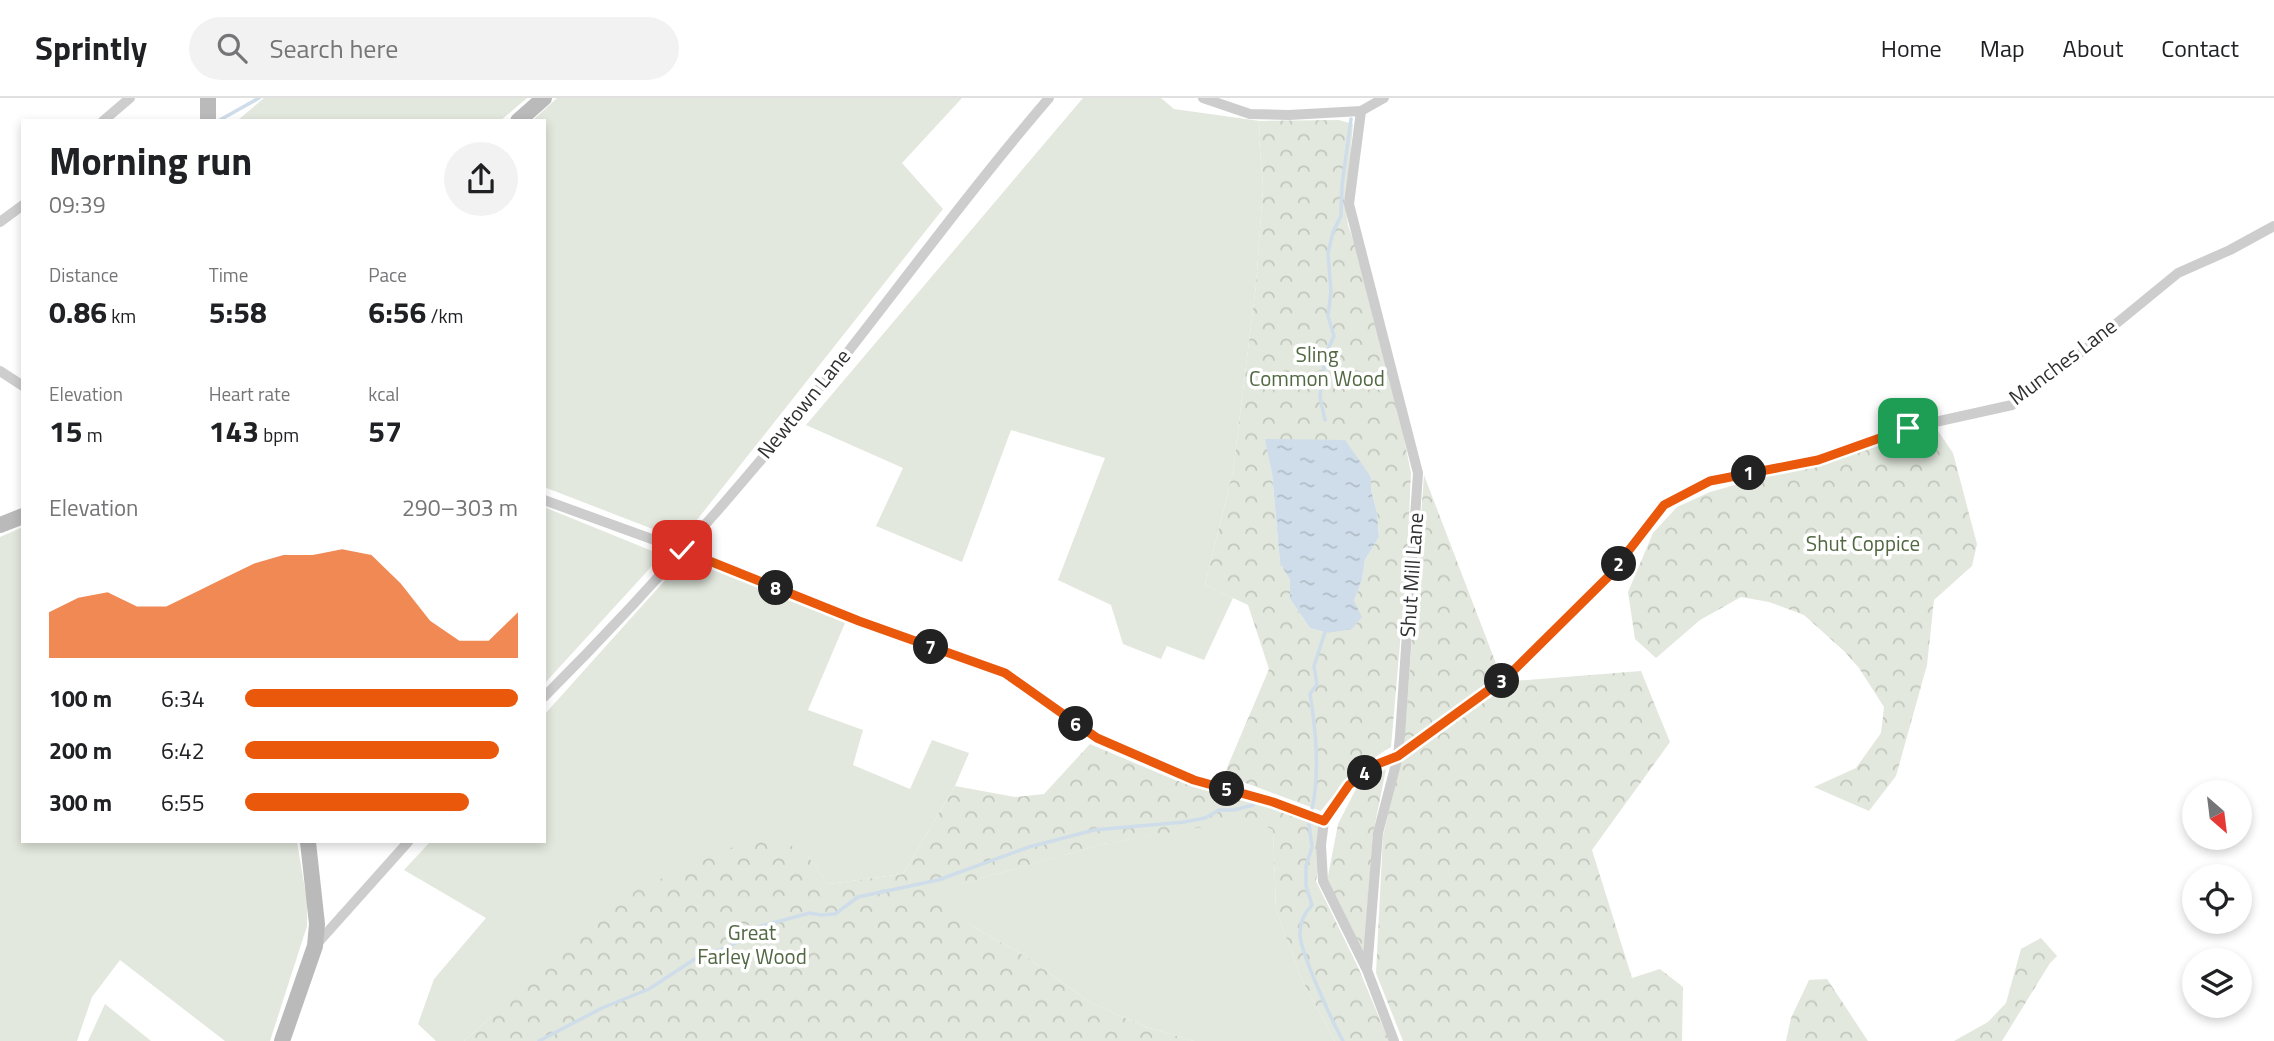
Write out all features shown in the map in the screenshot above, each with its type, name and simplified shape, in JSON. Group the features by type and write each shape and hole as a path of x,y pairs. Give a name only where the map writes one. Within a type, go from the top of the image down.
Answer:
{"street":[{"path":"105,119 130,98"},
{"path":"208,98 208,119"},
{"path":"520,119 544,98"},
{"name":"Newtown Lane","path":"546,695 620,622 786,429 990,167 1049,98"},
{"path":"1203,98 1250,114 1360,111 1384,98"},
{"name":"Shut Mill Lane","path":"1360,111 1349,204 1418,473 1398,756 1378,833 1367,970 1394,1041"},
{"path":"0,222 21,206"},
{"name":"Munches Lane","path":"1324,821 1349,785 1375,765 1398,756 1508,676 1609,576 1664,505 1710,481 1818,460 1908,428 2012,405 2073,359 2178,272 2230,250 2274,226"},
{"path":"0,371 21,385"},
{"path":"546,501 682,550 859,621 1005,673 1097,738 1194,780 1273,802 1324,821 1321,845 1323,881 1367,970"},
{"path":"0,525 21,517"},
{"path":"282,1041 315,946 317,924 308,843"},
{"path":"315,946 407,843"}],"green space":[{"path":"264,98 527,98 502,119 239,119"},
{"path":"557,98 962,98 902,163 943,209 681,540 546,488 546,119 534,119"},
{"path":"1083,98 1161,98 1174,109 1260,121 1263,188 1256,285 1233,471 1205,585 1233,598 1204,660 1167,646 1161,659 1123,644 1111,605 1058,580 1105,458 1011,430 962,562 876,526 903,468 806,425"},
{"name":"Sling Common Wood","path":"1339,120 1353,124 1346,208 1348,225 1380,319 1411,473 1407,563 1391,747 1353,776 1321,811 1224,775 1269,669 1248,605 1205,585 1233,471 1256,285 1263,188 1260,121","holes":["1266,439 1371,476 1379,537 1365,560 1362,580 1354,601 1327,633 1310,628 1290,599 1290,580 1280,563"]},
{"name":"Shut Coppice","path":"1936,428 1953,453 1977,544 1972,566 1934,600 1927,665 1896,776 1869,811 1814,787 1856,768 1881,733 1884,707 1859,668 1844,651 1804,615 1769,602 1741,597 1700,620 1656,658 1635,639 1628,592 1653,533 1677,507 1710,492"},
{"path":"1424,475 1500,674 1404,746"},
{"path":"546,508 662,555 546,682"},
{"path":"21,528 21,843 297,843 307,901 307,926 270,1041 225,1041 120,960 92,997 77,1041 0,1041 0,537"},
{"path":"685,558 845,623 808,710 863,730 853,765 910,789 932,740 969,753 955,786 903,874 828,884 807,855 491,1017 464,1041 436,1041 418,1024 434,979 486,918 404,870 429,843 546,843 546,713"},
{"path":"1641,671 1670,742 1592,850 1632,978 1660,969 1683,987 1682,1041 1403,1041 1376,973 1383,836 1400,763 1513,681"},
{"name":"Great Farley Wood","path":"1090,744 1175,780 1327,824 1316,881 1358,967 1389,1041 1335,1041 1301,978 1276,910 1273,830 1250,819 1103,844 930,893 974,927 1028,958 1091,1003 1146,1027 1194,1041 464,1041 534,972 638,889 767,832 807,855 828,884 903,874 955,786 1015,797 1044,794"},
{"path":"1386,769 1373,834 1364,955 1327,881 1338,824 1359,783"},
{"path":"1250,818 1273,830 1276,910 1301,978 1335,1041 1194,1041 1146,1027 1091,1003 1028,958 974,927 929,893 1103,844"},
{"path":"2041,938 2057,956 2002,1041 1954,1041 1988,1022 2006,1003 2021,949"},
{"path":"1827,979 1868,1041 1786,1041 1791,1018 1809,980"},
{"path":"105,1004 151,1041 88,1041"}],"water":[{"path":"1265,439 1345,440 1371,477 1379,537 1365,560 1362,580 1354,601 1362,617 1352,629 1327,633 1310,628 1290,599 1290,580 1280,563 1272,474"}],"waterway":[{"path":"222,119 259,98"},
{"path":"1325,420 1320,397 1326,353 1334,336 1328,316 1331,292 1328,253 1333,232 1341,216 1342,185 1351,119"},
{"path":"1312,809 1316,752 1310,694 1317,684 1314,666 1325,632"},
{"path":"539,1041 602,1008 649,989 704,953 717,951 748,938 761,926 810,913 835,914 858,897 938,880 1029,847 1094,830 1184,822 1205,818 1219,810 1234,810 1253,805"},
{"path":"1309,824 1312,847 1306,866 1306,886 1312,905 1303,918 1301,943 1343,1041"}],"route":[{"path":"682,550 859,621 1005,673 1097,738 1194,780 1273,802 1324,821 1349,785 1375,765 1398,756 1508,676 1609,576 1664,505 1710,481 1818,460 1908,428"}]}
